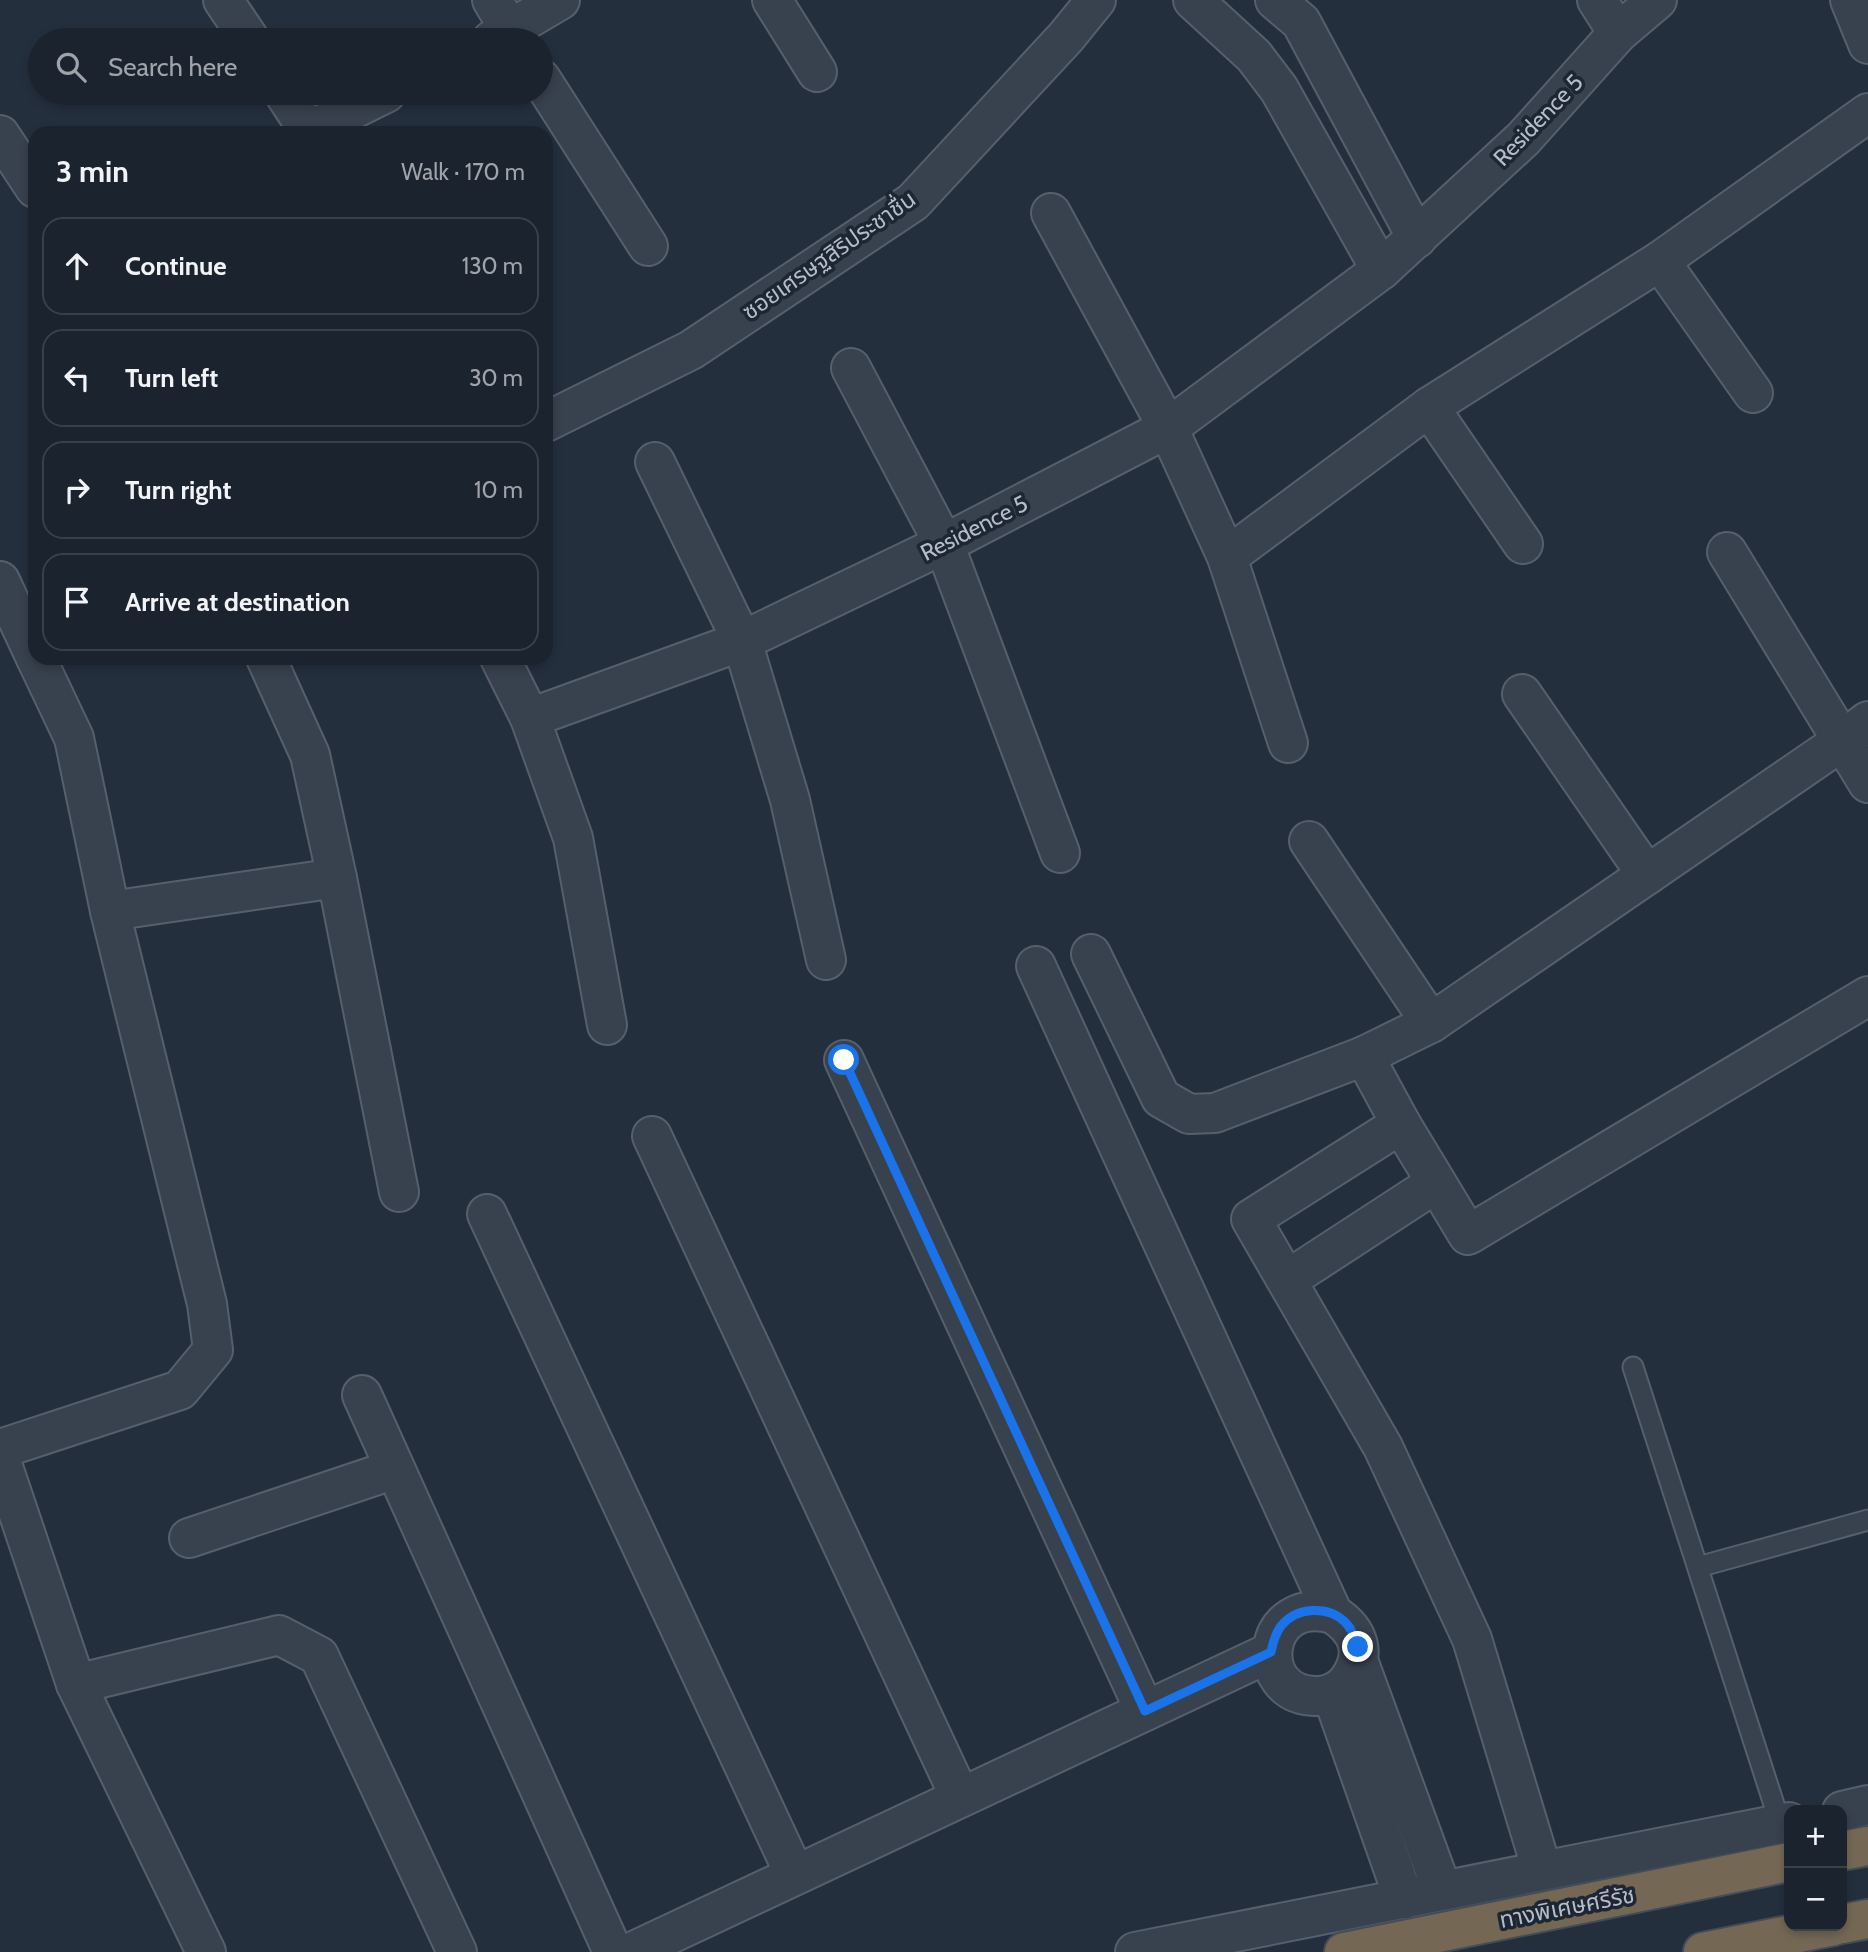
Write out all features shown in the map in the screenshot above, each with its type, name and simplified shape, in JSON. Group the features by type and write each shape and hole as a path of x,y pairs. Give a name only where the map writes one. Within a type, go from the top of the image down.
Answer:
{"highway":[{"path":"1847,1850 1868,1846"},
{"name":"ทางพิเศษศรีรัช","path":"1344,1952 1784,1862"},
{"path":"1847,1923 1868,1919"},
{"path":"1703,1952 1810,1931"}],"street":[{"path":"223,0 242,28"},
{"path":"502,28 560,0"},
{"path":"772,0 817,72"},
{"name":"ซอยเศรษฐสิริประชาชื่น","path":"553,419 691,350 913,202 1066,37 1096,0"},
{"path":"1193,0 1254,56 1279,89 1381,270"},
{"path":"1597,0 1618,33"},
{"name":"Residence 5","path":"530,718 742,641 944,544 1168,428 1381,270 1523,139 1618,33 1657,0"},
{"path":"1850,0 1868,44"},
{"path":"1254,56 1288,11 1417,238"},
{"path":"553,98 648,246"},
{"path":"291,105 304,126"},
{"path":"320,126 362,105"},
{"path":"1227,557 1429,407 1660,261 1868,113"},
{"path":"0,135 28,177"},
{"path":"1051,213 1168,428 1227,557 1288,743"},
{"path":"1660,261 1754,393"},
{"path":"851,368 944,544 1060,853"},
{"path":"1429,407 1523,544"},
{"path":"655,462 742,641 790,800 826,960"},
{"path":"1727,552 1855,731 1868,783"},
{"path":"0,581 28,642"},
{"path":"0,1450 180,1390 213,1350 207,1304 110,911 74,738 39,665"},
{"path":"269,665 310,755 399,1192"},
{"path":"504,665 530,718 573,838 607,1025"},
{"path":"1522,694 1647,875"},
{"path":"1091,954 1161,1098 1189,1114 1215,1113 1364,1056 1432,1023 1855,731"},
{"path":"1309,841 1432,1023"},
{"path":"110,911 337,878"},
{"path":"1036,966 1333,1614"},
{"path":"1364,1056 1401,1124 1468,1235 1868,996"},
{"path":"844,1060 1145,1711"},
{"path":"1401,1124 1251,1219 1383,1447 1472,1639 1542,1870"},
{"path":"653,1136 960,1797"},
{"path":"1287,1280 1436,1183"},
{"path":"487,1214 795,1875"},
{"path":"362,1395 613,1952"},
{"path":"0,1458 76,1685 206,1952"},
{"path":"189,1538 395,1469"},
{"path":"1359,1663 1344,1686 1332,1694 1318,1697 1303,1695 1290,1689 1273,1667 1271,1652 1274,1637 1292,1616 1319,1610 1333,1614 1345,1622 1353,1633 1358,1647 1359,1663 1442,1890"},
{"path":"76,1685 279,1636 319,1656 457,1952"},
{"path":"632,1952 1271,1652"},
{"path":"1332,1694 1404,1899"},
{"path":"1847,1810 1868,1805"},
{"path":"1135,1952 1784,1822"}],"lane":[{"path":"1633,1367 1784,1819"},
{"path":"1698,1567 1868,1520"}],"route":[{"path":"844,1060 1145,1711 1271,1652 1274,1637 1282,1625 1292,1616 1305,1611 1319,1610 1333,1614 1345,1622 1358,1647"}]}
